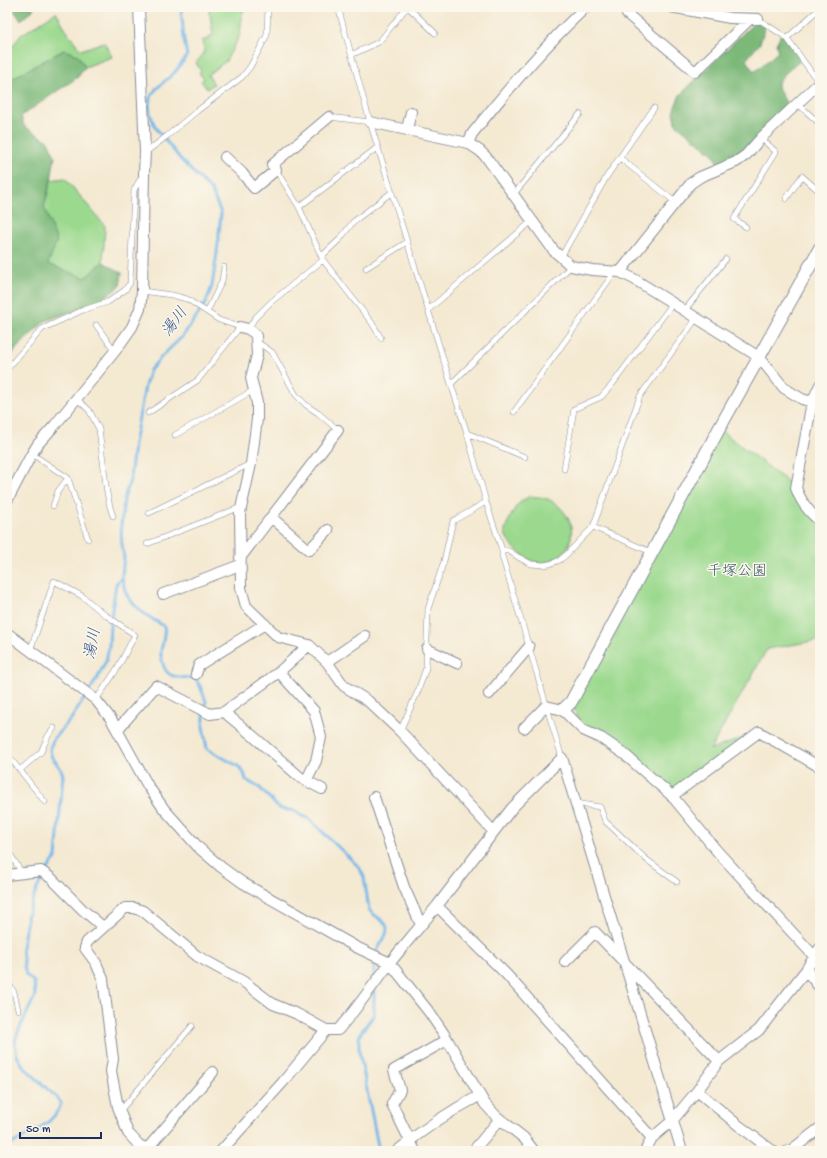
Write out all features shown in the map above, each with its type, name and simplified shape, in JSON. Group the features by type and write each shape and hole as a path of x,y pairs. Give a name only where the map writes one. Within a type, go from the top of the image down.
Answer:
{"street":[{"path":"7,501 38,444 77,399 115,351 132,327 140,309 142,291 145,152 139,7"},
{"path":"468,143 472,134 508,88 566,25 586,7"},
{"path":"632,7 627,14 695,72 754,19"},
{"path":"672,7 686,8 730,18 754,19"},
{"path":"617,272 691,183 700,177 736,162 746,155 761,138 819,83"},
{"path":"407,129 411,112"},
{"path":"225,157 242,173 254,188 276,170 272,165 329,117"},
{"path":"370,122 468,143 487,158 554,251 571,266 592,270 617,272 634,279 759,357 784,388 802,399 816,401"},
{"path":"562,710 571,702 820,248"},
{"path":"244,328 254,333 257,342 257,355 251,378 257,403 257,419 251,464 240,513 241,588 246,606 278,637 309,645 327,662 344,686 368,701 400,731 493,831"},
{"path":"820,385 796,488 800,500 814,517 820,521"},
{"path":"163,594 240,562 271,517 338,430"},
{"path":"271,517 309,550 328,530"},
{"path":"196,674 199,666 203,663 264,624"},
{"path":"7,634 90,696 111,719 148,786 164,809 199,848 221,867 243,883 356,947 390,964 429,1012 484,1104 524,1138 534,1151"},
{"path":"327,662 365,636"},
{"path":"117,730 156,686 210,714 224,712 279,672 309,645"},
{"path":"489,694 529,647"},
{"path":"427,649 456,663"},
{"path":"279,672 314,711 321,737 316,761 306,781"},
{"path":"524,728 546,706 562,710 583,730 601,738 622,753 672,796 716,851 818,952 806,970 759,1030 719,1061 672,1121 652,1138 645,1151"},
{"path":"224,712 301,778 322,789"},
{"path":"672,796 759,732 820,767"},
{"path":"213,1072 150,1150 139,1145 128,1133 120,1111 110,1071 113,1059 103,979 96,963 85,948 87,942 103,927 125,908 134,908 143,911 197,956 244,982 273,1004 297,1014 326,1030 338,1030 358,1007 390,964 437,906 493,831 512,808 562,758 682,1151"},
{"path":"374,797 404,887 421,925"},
{"path":"7,874 41,871 51,878 103,927"},
{"path":"437,906 506,974 652,1138"},
{"path":"565,962 595,932 719,1061"},
{"path":"806,970 820,988"},
{"path":"222,1151 283,1082 326,1030"},
{"path":"415,1151 392,1104 400,1090 394,1070 447,1040"},
{"path":"697,1091 738,1125 773,1151"},
{"path":"397,1151 410,1140 462,1105 480,1096"},
{"path":"473,1151 500,1119"},
{"path":"788,1151 820,1128"}],"lane":[{"path":"145,152 242,77 250,67 267,35 268,7"},
{"path":"338,7 370,122 467,433 562,758"},
{"path":"351,55 379,42 408,7 435,33"},
{"path":"787,38 820,8"},
{"path":"754,19 787,38 803,58 819,83"},
{"path":"798,104 820,124"},
{"path":"560,257 607,176 654,108"},
{"path":"514,194 580,114"},
{"path":"329,117 370,122"},
{"path":"746,227 734,219 776,152 761,138"},
{"path":"299,207 378,147"},
{"path":"620,158 675,202"},
{"path":"276,170 299,207 323,258 372,323 381,338"},
{"path":"7,369 42,329 83,310 108,302 125,290 130,283 134,190 144,173"},
{"path":"786,199 802,176 820,192"},
{"path":"148,412 198,380 244,328 271,302 323,258 353,222 392,192"},
{"path":"428,310 533,220"},
{"path":"366,268 407,242"},
{"path":"684,311 726,259"},
{"path":"206,311 222,281 224,266"},
{"path":"451,384 571,266"},
{"path":"514,412 617,272"},
{"path":"142,291 172,295 187,299 219,320 244,328"},
{"path":"564,469 574,409 601,397 673,303"},
{"path":"502,550 509,551 531,564 550,564 560,560 566,555 593,527 640,396 696,319"},
{"path":"96,326 115,351"},
{"path":"257,342 272,352 296,395 306,405 338,430"},
{"path":"175,435 254,390"},
{"path":"77,399 89,410 99,429 107,494 113,516"},
{"path":"467,433 525,457"},
{"path":"32,454 68,478 88,539"},
{"path":"149,513 251,464"},
{"path":"53,506 58,491 68,478"},
{"path":"400,731 418,691 426,668 428,609 444,561 453,521 486,502"},
{"path":"147,544 242,507"},
{"path":"593,527 652,553"},
{"path":"30,651 54,581 82,596 104,614 135,635 117,669 90,696"},
{"path":"20,770 41,752 48,736 54,728"},
{"path":"7,754 45,802"},
{"path":"575,803 600,807 605,821 647,860 677,882"},
{"path":"7,850 22,873"},
{"path":"7,981 14,992 18,1010"},
{"path":"120,1111 192,1026"}],"green space":[{"path":"11,7 33,7 33,10 21,20"},
{"path":"209,7 244,7 245,10 243,10 240,35 226,61 208,75 214,84 207,89 201,81 204,79 199,73 201,71 196,63 204,53 203,40 209,39 209,36 213,36"},
{"path":"56,12 68,33 81,50 104,42 112,57 85,67 78,55 64,50 9,80 7,77 7,53 21,35"},
{"path":"758,19 766,24 760,43 746,60 754,72 778,52 776,44 781,34 803,59 781,78 778,84 779,89 788,105 785,115 736,162 718,164 714,155 675,123 674,109 680,95"},
{"path":"64,50 78,55 85,67 78,77 21,116 24,126 48,141 55,156 44,207 57,241 48,264 85,278 103,262 122,273 120,286 100,301 45,321 17,348 7,361 7,77 9,80"},
{"path":"65,178 105,226 103,262 85,278 48,264 44,207 51,180"},
{"name":"千塚公園","path":"719,429 796,488 820,521 820,640 767,649 710,750 759,732 672,796 623,753 583,730 571,702"},
{"path":"530,496 545,498 558,505 567,516 570,523 571,537 567,548 560,556 546,562 535,562 523,555 512,545 505,534 505,528 516,507"}],"waterway":[{"name":"湯川","path":"7,1146 39,1129 53,1117 58,1111 61,1103 23,1066 17,1055 15,1042 18,1032 35,996 34,982 26,975 22,948 28,913 36,891 45,873 56,858 63,775 61,769 51,756 50,748 54,738 71,719 97,679 106,661 116,584 122,577 124,556 121,525 124,499 130,480 134,444 145,386 150,370 181,338 206,302 212,286 221,213 211,190 182,161 155,127 150,113 150,98 156,89 175,72 187,56 181,7"},
{"path":"122,577 126,593 137,608 164,626 161,654 165,669 168,673 175,677 195,678 200,686 206,701 203,726 207,749 238,766 244,773 246,780 260,788 281,809 295,811 308,818 359,867 364,877 369,910 384,923 387,928 386,935 376,954 374,980"},
{"path":"374,989 374,1015 361,1032 359,1039 359,1050 379,1151"}]}
